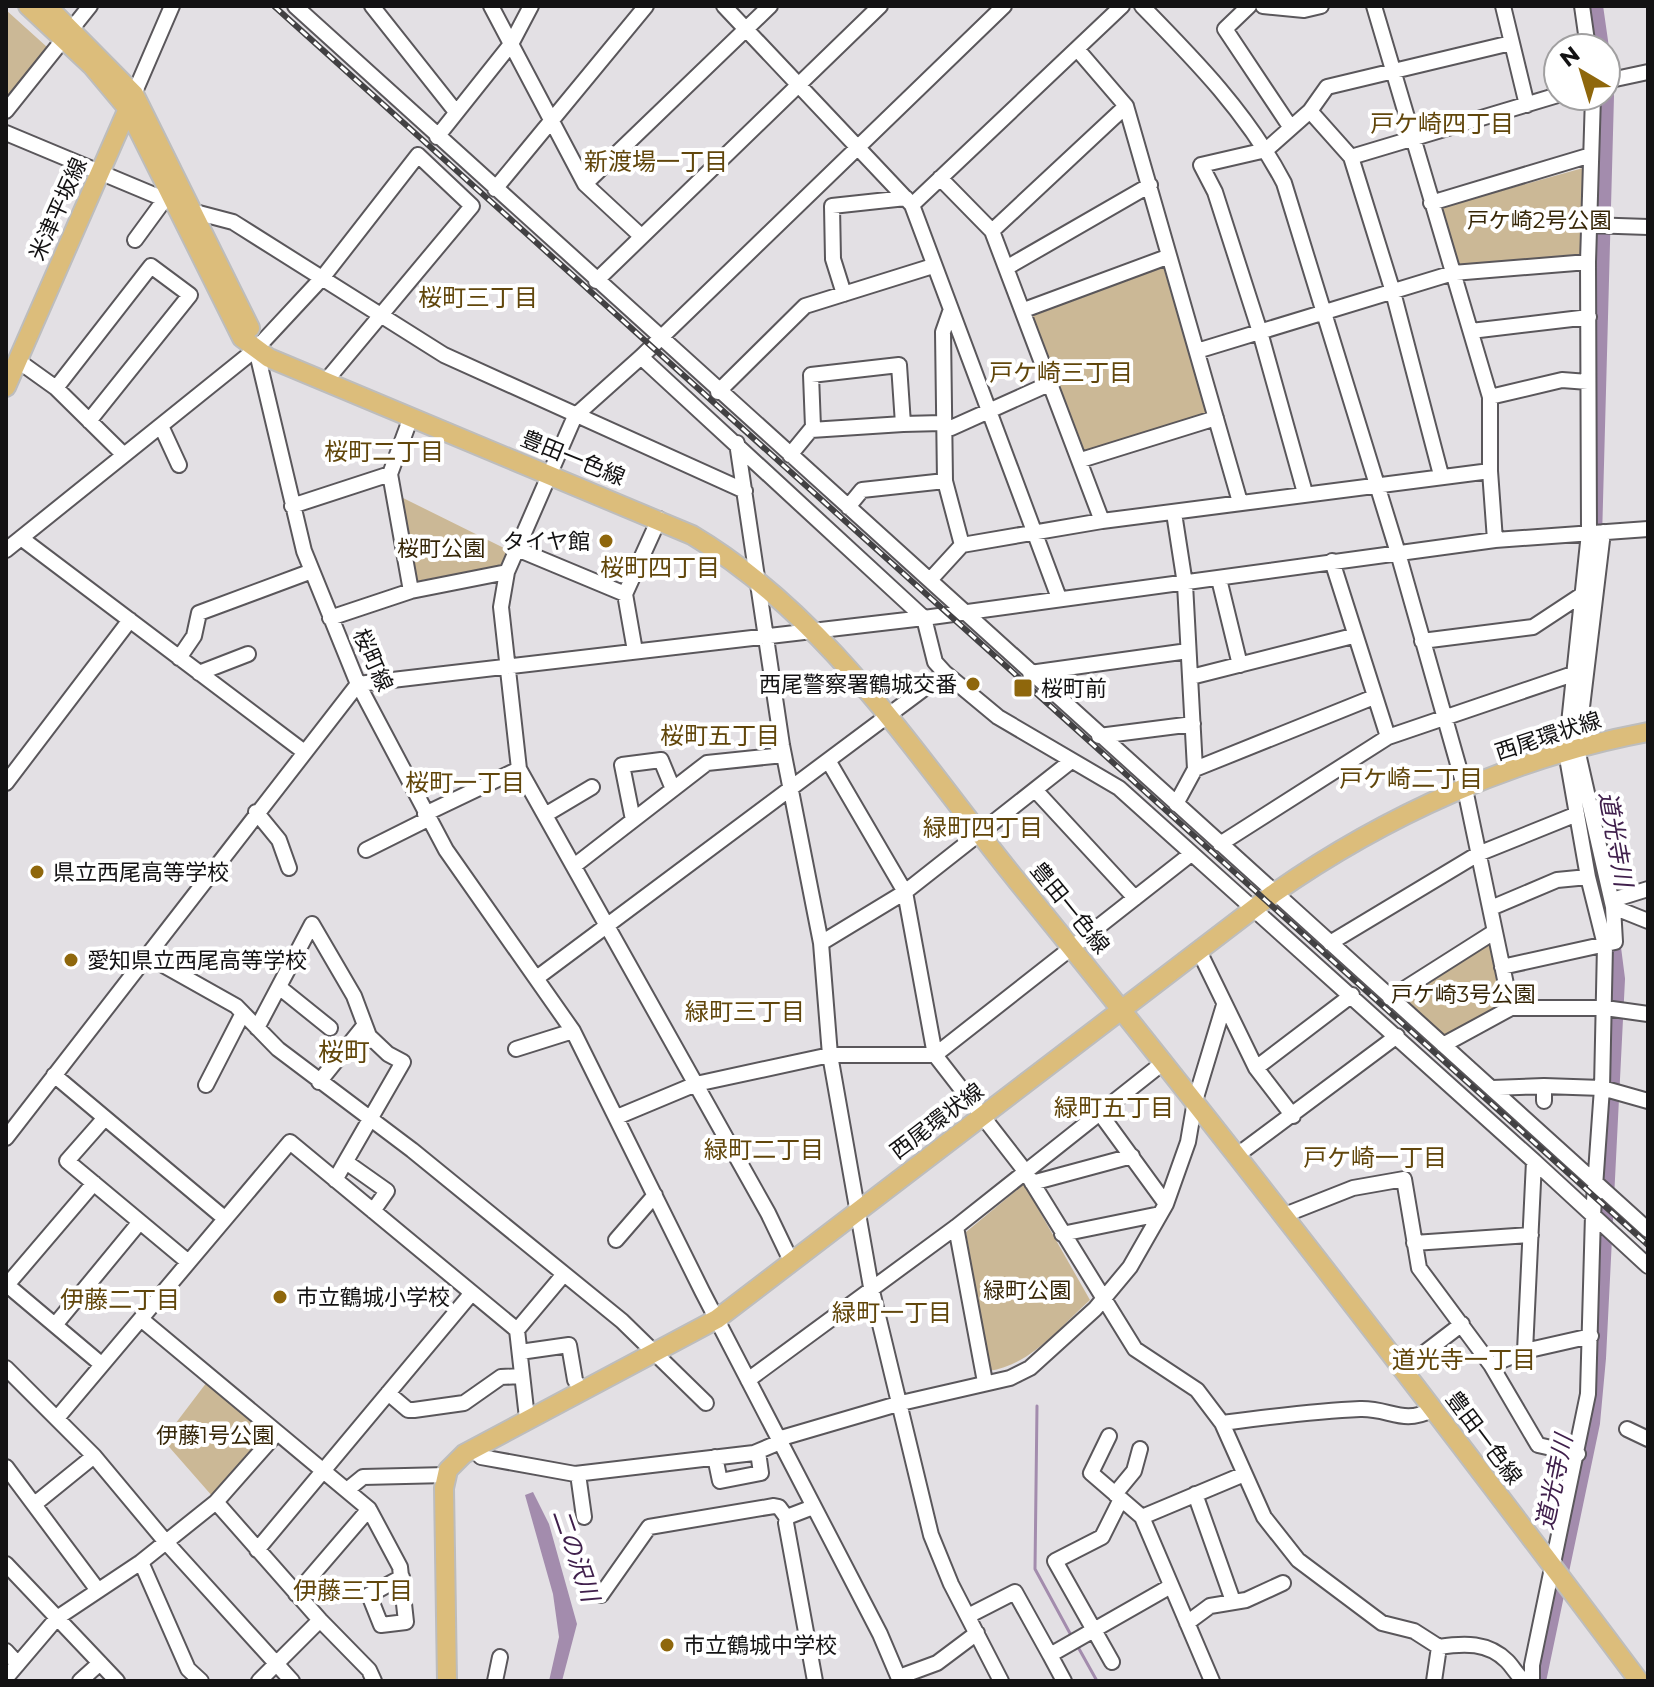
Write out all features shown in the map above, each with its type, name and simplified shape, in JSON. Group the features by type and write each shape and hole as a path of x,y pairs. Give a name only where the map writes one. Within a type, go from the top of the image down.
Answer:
{"main road":[{"name":"豊田一色線","path":"28,6 65,32"},
{"name":"豊田一色線","path":"47,6 92,66 131,101 195,212 253,334 256,349"},
{"name":"豊田一色線","path":"131,101 170,201 242,338 256,349 325,382 659,519 717,550 755,577 814,629 1195,1101 1639,1681"},
{"name":"米津平坂線","path":"6,387 131,101"},
{"name":"西尾環状線","path":"447,1475 455,1461 473,1449 717,1319 1121,1009 1336,849 1415,809 1465,789 1572,750 1648,732"},
{"path":"447,1475 447,1681"}],"street":[{"path":"6,111 65,32 90,6"},
{"path":"131,101 172,6"},
{"path":"295,6 659,339 1648,1230"},
{"path":"372,6 456,112"},
{"path":"491,6 585,184 640,235"},
{"path":"437,137 511,44 531,6"},
{"path":"495,189 646,6"},
{"path":"724,6 909,202 1059,598"},
{"path":"585,184 770,6"},
{"path":"596,281 640,235 880,6"},
{"path":"792,1263 696,1084 519,769 501,607 507,572 547,474 575,416 641,357 1004,6"},
{"path":"844,294 833,259 832,206 909,202 940,178 1122,6"},
{"path":"1142,6 1232,101 1266,150 1284,183 1398,553 1465,789 1511,1008"},
{"path":"1249,6 1225,29 1291,128"},
{"path":"1263,6 1304,10 1321,6"},
{"path":"1374,6 1490,397 1490,471 1495,540"},
{"path":"1503,6 1527,105"},
{"path":"1582,6 1586,32"},
{"path":"1305,493 1260,332 1215,192 1201,165 1266,150 1310,111 1327,87 1511,43"},
{"path":"1077,49 1126,106 1240,502"},
{"path":"1622,77 1643,72"},
{"path":"1351,157 1542,100"},
{"path":"992,231 1126,106"},
{"path":"1310,111 1351,157 1393,292 1441,475"},
{"path":"1532,1681 1532,1665 1588,1394 1605,1008 1613,907 1572,750 1596,533 1588,382 1592,112"},
{"path":"7,135 100,174 149,190 195,212 255,233 444,355 745,491"},
{"path":"6,550 256,349 323,277 418,155 472,206 325,382"},
{"path":"1431,203 1591,155"},
{"path":"940,178 992,231 1102,521"},
{"path":"1006,268 1150,185"},
{"path":"135,240 170,201"},
{"path":"1589,225 1648,227"},
{"path":"1024,310 1167,257"},
{"path":"1197,351 1453,273 1588,262"},
{"path":"56,388 151,266 190,295 89,421"},
{"path":"718,392 805,306 933,266"},
{"path":"950,312 943,332 942,423 945,481 962,545"},
{"path":"1471,331 1589,317"},
{"name":"桜町線","path":"256,349 292,506 312,571 358,684 426,817 538,977"},
{"path":"641,357 924,618 935,662 945,673 998,717 1119,788 1352,995 1648,1266"},
{"path":"17,360 56,388 124,455"},
{"path":"790,455 811,430 811,375 899,365 903,424"},
{"path":"1490,397 1562,380 1588,382"},
{"path":"811,430 942,423 951,428 983,416 987,409 1051,383"},
{"path":"411,417 390,474 411,591"},
{"path":"1081,460 1216,418"},
{"path":"161,426 179,465"},
{"path":"737,443 784,755 821,943 830,1055 855,1214 931,1535 1001,1681"},
{"path":"930,580 962,545 1102,521 1490,471"},
{"path":"292,506 390,474"},
{"path":"848,507 862,490 945,481"},
{"path":"1174,513 1185,584 1195,769 1176,804"},
{"path":"635,651 625,594 659,519"},
{"path":"6,1138 303,751 358,684 924,618 1495,540 1648,529"},
{"path":"1596,533 1580,596 1573,674 1572,750 1577,814 1588,877 1609,944"},
{"path":"21,538 303,751"},
{"path":"517,549 625,594"},
{"path":"1332,561 1353,636 1388,737"},
{"path":"179,658 194,636 199,613 312,571"},
{"path":"330,618 411,591 507,572"},
{"path":"1219,579 1240,665"},
{"path":"1422,641 1533,627 1580,596"},
{"path":"6,783 130,620"},
{"path":"1191,677 1353,636"},
{"path":"1030,673 1188,651"},
{"path":"199,673 248,654"},
{"path":"945,673 538,977 573,1031 899,1679 937,1663 977,1633"},
{"path":"1220,844 1388,737 1573,674"},
{"path":"1195,769 1374,697"},
{"path":"1099,736 1193,724"},
{"path":"574,866 707,763 784,755"},
{"path":"633,820 622,765 661,760 673,789"},
{"path":"829,762 905,892 935,1055 1029,1177 1135,1349 1197,1390 1222,1423 1242,1475 1264,1517 1307,1568 1382,1623 1414,1631 1439,1647 1462,1643 1484,1646 1506,1659 1525,1681"},
{"path":"821,943 905,892 1037,792 1070,762"},
{"path":"366,850 519,769"},
{"path":"545,815 592,787"},
{"path":"1037,792 1135,898"},
{"path":"256,812 279,840 289,868"},
{"path":"1330,943 1478,854 1577,814"},
{"path":"617,1117 696,1084 830,1055 935,1055 1191,854"},
{"path":"1491,908 1557,880 1588,877"},
{"path":"1613,907 1619,898 1648,889"},
{"path":"1613,907 1648,921"},
{"path":"257,1028 312,924 366,1021 319,1082"},
{"path":"1390,998 1494,932"},
{"path":"1502,967 1609,944"},
{"path":"1199,951 1256,1068 1293,1116"},
{"path":"147,956 221,995 319,1082 371,1118 657,1352 706,1403"},
{"path":"279,987 330,1028"},
{"path":"1256,1068 1352,995"},
{"path":"473,1449 481,1457 578,1474 758,1452 779,1441 901,1403 1010,1378 1030,1368 1103,1300 1130,1267 1163,1209 1188,1142 1195,1101 1224,1005"},
{"path":"1443,1045 1511,1008 1605,1008 1648,1014"},
{"path":"206,1085 243,1013"},
{"path":"335,1180 403,1062 376,1045 364,1026"},
{"path":"516,1049 573,1031"},
{"path":"1236,1156 1397,1036"},
{"path":"748,1380 871,1287 1029,1177 1099,1112 1164,1062"},
{"path":"54,1075 223,1217"},
{"path":"1492,1088 1544,1094 1603,1088 1629,1093 1648,1101"},
{"path":"1099,1112 1132,1156 1163,1209"},
{"path":"104,1119 67,1161 187,1261"},
{"path":"58,1417 285,1143 290,1142 517,1330 527,1418"},
{"path":"1029,1177 1132,1156"},
{"path":"1525,1351 1534,1161"},
{"path":"346,1162 387,1191 373,1211"},
{"path":"1282,1216 1353,1188 1404,1179 1419,1268 1491,1365 1538,1445 1578,1454"},
{"path":"94,1183 7,1284 101,1364"},
{"path":"616,1240 629,1230 655,1195"},
{"path":"1062,1234 1163,1209"},
{"path":"55,1325 139,1223"},
{"path":"956,1227 985,1382"},
{"path":"1414,1243 1531,1235"},
{"path":"517,1330 564,1274"},
{"path":"257,1550 471,1294"},
{"path":"141,1319 369,1509 400,1567 402,1577"},
{"path":"1402,1370 1462,1324"},
{"path":"1491,1365 1525,1351 1591,1336"},
{"path":"520,1352 569,1345 575,1380 582,1392"},
{"path":"8,1374 58,1417 292,1681"},
{"path":"388,1393 408,1410 414,1410 464,1403 501,1377 522,1376"},
{"path":"1222,1423 1296,1412 1365,1409 1416,1419 1432,1410"},
{"path":"1627,1429 1648,1439"},
{"path":"6,1678 57,1618 141,1562 216,1502 277,1433"},
{"path":"1109,1436 1091,1473 1142,1517 1209,1680"},
{"path":"1112,1662 1055,1561 1102,1537 1118,1496 1134,1471 1140,1449"},
{"path":"715,1457 720,1481 761,1473 758,1452"},
{"path":"36,1503 94,1456"},
{"path":"6,1467 36,1503 97,1589"},
{"path":"578,1474 584,1517"},
{"path":"347,1490 363,1477 447,1475"},
{"path":"1142,1517 1242,1475"},
{"path":"1195,1494 1233,1601"},
{"path":"216,1502 296,1594 369,1670 374,1681"},
{"path":"601,1595 649,1527 779,1507 787,1518 815,1681"},
{"path":"787,1518 813,1507"},
{"path":"296,1594 369,1509"},
{"path":"141,1562 188,1669 201,1681"},
{"path":"6,1564 117,1681"},
{"path":"1187,1623 1210,1606 1246,1600 1283,1583"},
{"path":"1050,1655 1171,1586"},
{"path":"968,1616 1015,1592 1064,1681"},
{"path":"259,1681 320,1620"},
{"path":"1434,1681 1439,1647"},
{"path":"6,1651 18,1664"},
{"path":"495,1681 500,1657"},
{"path":"80,1681 100,1663"}],"green space":[{"path":"6,10 47,47 6,107"},
{"name":"戸ケ崎2号公園","path":"1583,168 1581,254 1459,265 1439,208"},
{"path":"1163,266 1207,413 1085,452 1032,314"},
{"name":"桜町公園","path":"401,497 508,550 503,565 417,581"},
{"name":"戸ケ崎3号公園","path":"1491,941 1503,1006 1445,1038 1398,998"},
{"name":"緑町公園","path":"1024,1184 1090,1300 1032,1353 989,1371 966,1232"},
{"name":"伊藤1号公園","path":"210,1378 273,1430 213,1497 163,1440"}],"shaded area":[{"name":"二の沢川","path":"533,1492 549,1524 577,1624 562,1681 549,1681 559,1637 553,1594 525,1495"}],"waterway":[{"name":"道光寺川","path":"1594,6 1598,32"},
{"name":"道光寺川","path":"1593,538 1605,112"},
{"name":"道光寺川","path":"1537,1681 1591,1423 1597,1358 1616,979 1607,909 1586,813"},
{"path":"1037,1406 1035,1569 1072,1637"},
{"path":"1078,1647 1097,1681"}],"railway":[{"path":"274,6 1648,1245"}],"place":[{"name":"タイヤ館","path":"606,541"},
{"name":"西尾警察署鶴城交番","path":"973,684"},
{"name":"桜町前","path":"1023,688"},
{"name":"県立西尾高等学校","path":"37,872"},
{"name":"愛知県立西尾高等学校","path":"71,960"},
{"name":"市立鶴城小学校","path":"280,1297"},
{"name":"市立鶴城中学校","path":"667,1645"}],"district":[{"name":"戸ケ崎四丁目","path":"1442,123"},
{"name":"新渡場一丁目","path":"656,161"},
{"name":"桜町三丁目","path":"478,297"},
{"name":"戸ケ崎三丁目","path":"1061,372"},
{"name":"桜町二丁目","path":"384,451"},
{"name":"桜町四丁目","path":"660,567"},
{"name":"桜町五丁目","path":"720,735"},
{"name":"戸ケ崎二丁目","path":"1411,778"},
{"name":"桜町一丁目","path":"465,782"},
{"name":"緑町四丁目","path":"983,827"},
{"name":"緑町三丁目","path":"745,1011"},
{"name":"桜町","path":"344,1052"},
{"name":"緑町五丁目","path":"1114,1107"},
{"name":"緑町二丁目","path":"764,1149"},
{"name":"戸ケ崎一丁目","path":"1375,1157"},
{"name":"伊藤二丁目","path":"120,1299"},
{"name":"緑町一丁目","path":"892,1312"},
{"name":"道光寺一丁目","path":"1464,1359"},
{"name":"伊藤三丁目","path":"353,1590"}]}
